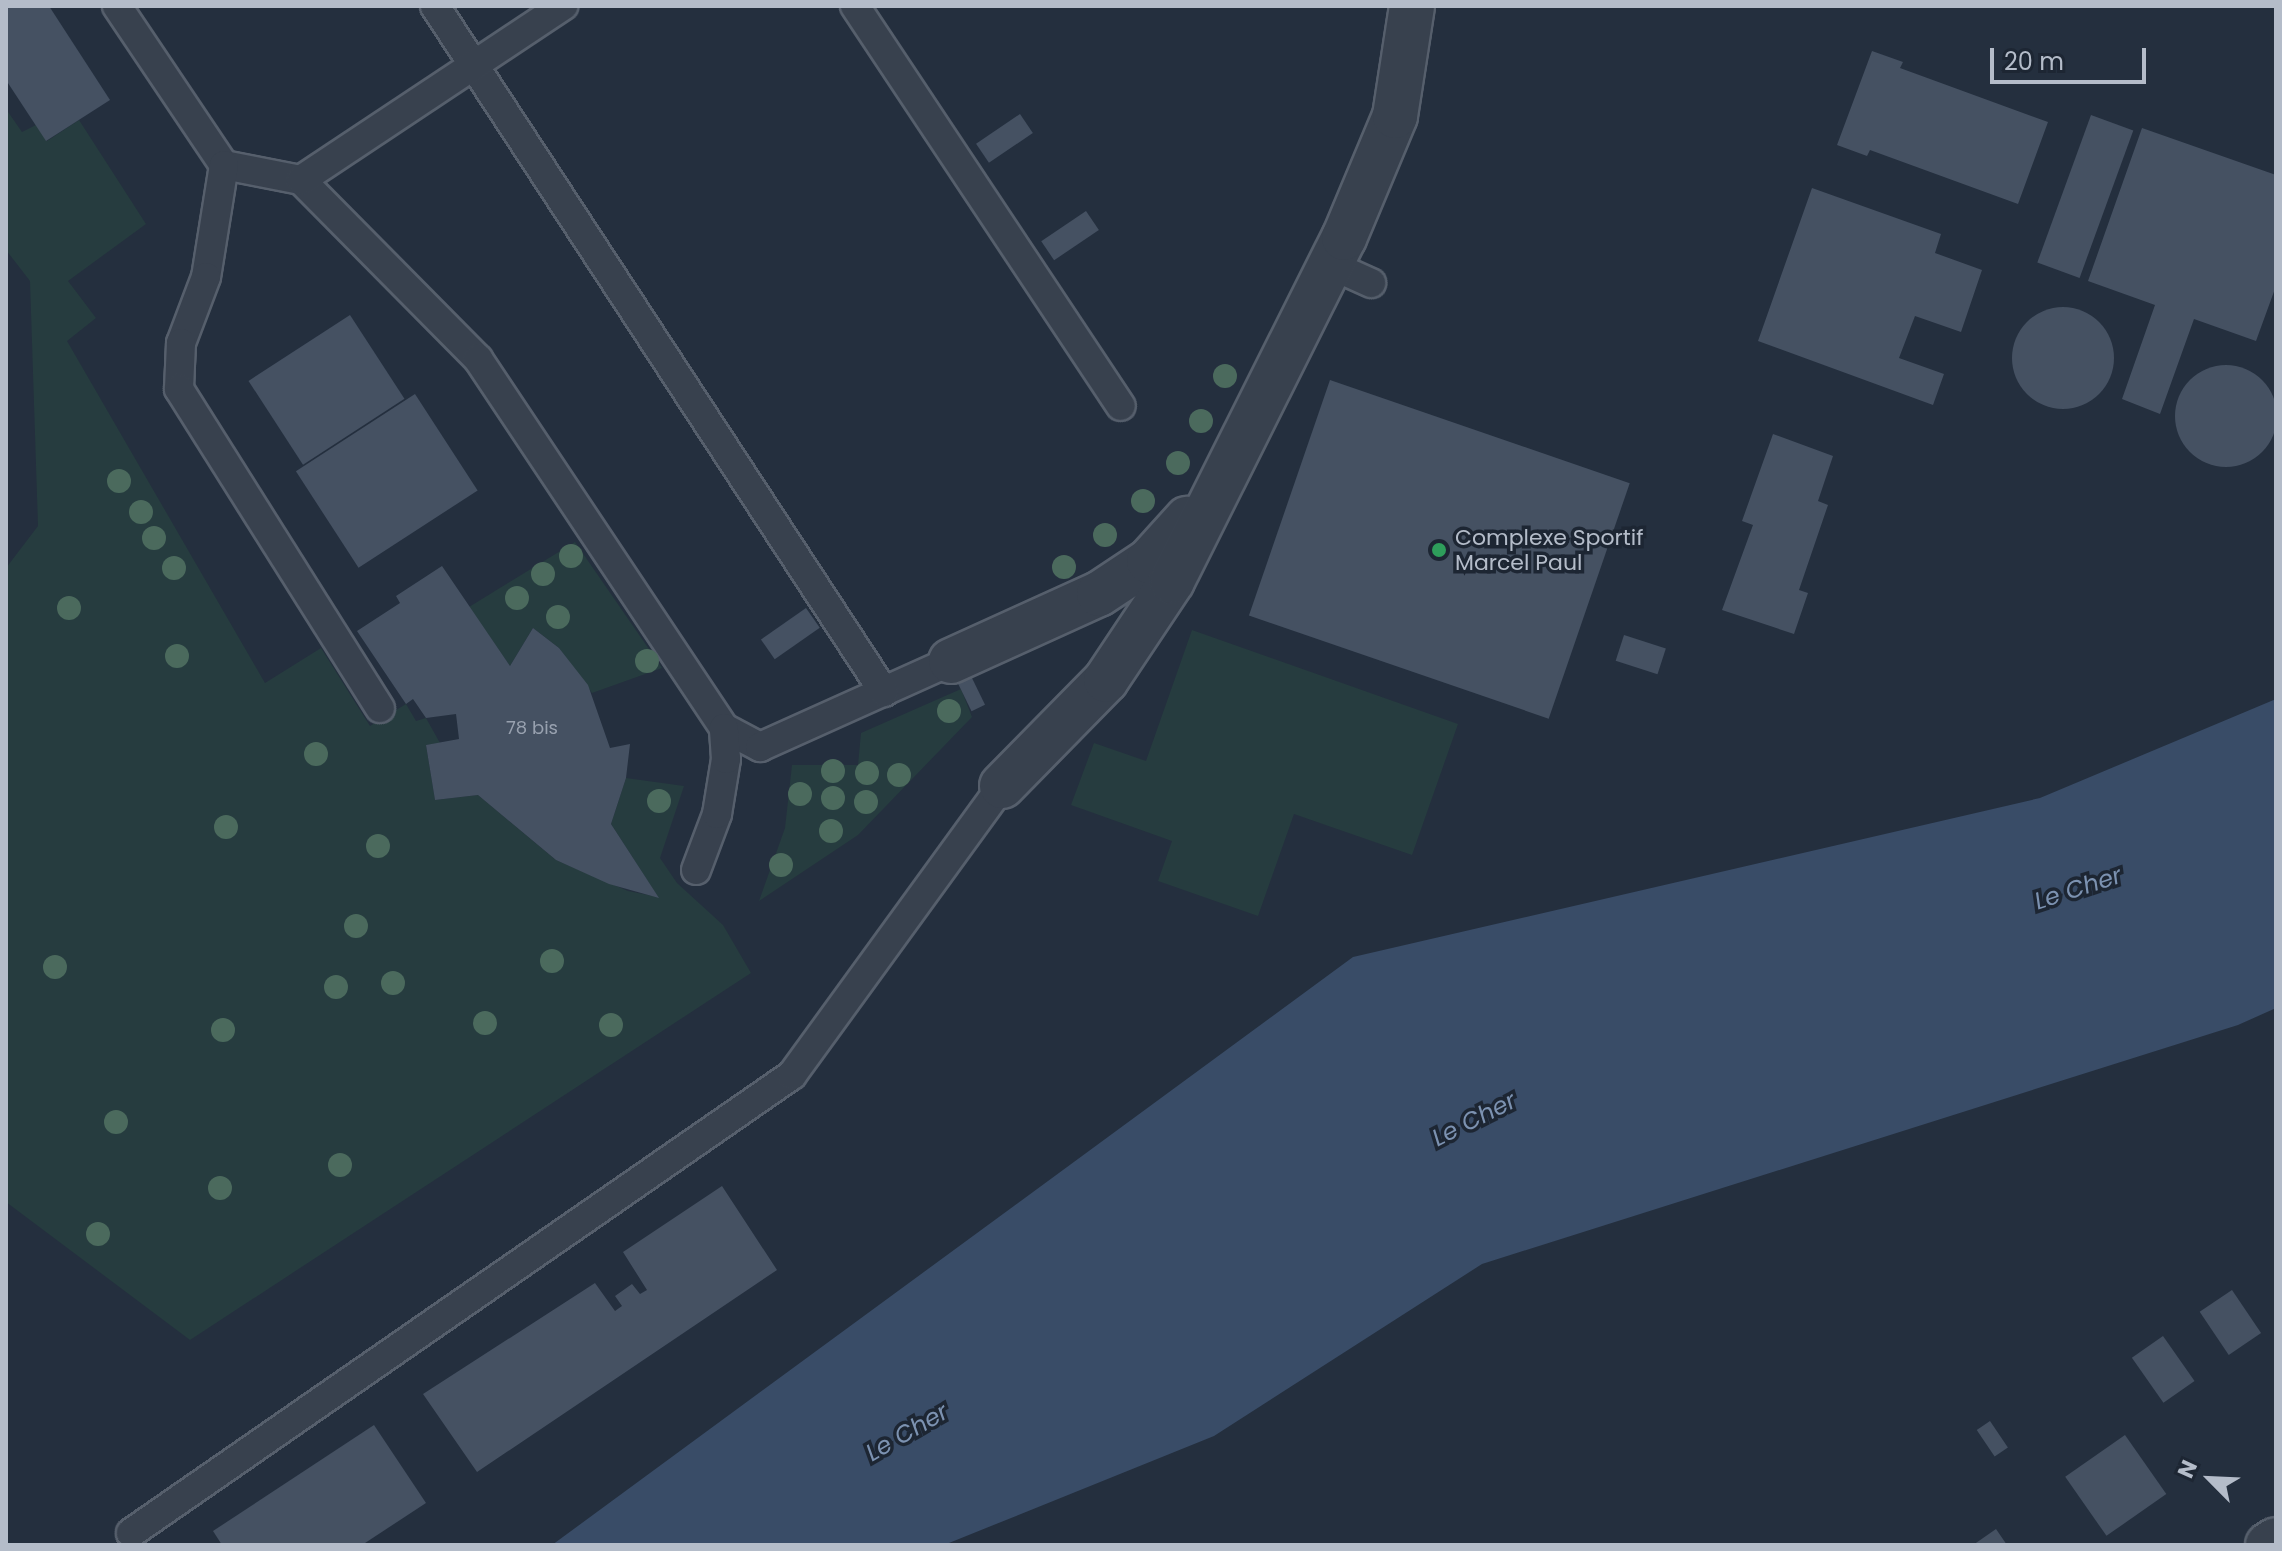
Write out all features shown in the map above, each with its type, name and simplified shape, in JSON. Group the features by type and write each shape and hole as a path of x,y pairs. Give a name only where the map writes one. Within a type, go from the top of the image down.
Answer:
{"street":[{"path":"1002,786 1106,680 1172,581 1331,265 1395,116 1412,6"},
{"path":"951,661 1099,594 1149,561 1222,482"},
{"path":"2268,1545 2276,1540"}],"lane":[{"path":"117,6 224,165 206,277 181,343 179,389 380,708"},
{"path":"435,6 884,692"},
{"path":"301,180 563,6"},
{"path":"855,6 1121,406"},
{"path":"224,165 301,180 478,359 724,728 760,747 951,661"},
{"path":"1331,265 1371,283"},
{"path":"696,870 717,814 726,759 724,728"},
{"path":"131,1533 792,1075 1002,786"}],"green space":[{"path":"6,109 22,132 36,125 47,141 79,120 146,224 68,281 96,318 67,341 265,683 321,648 370,726 406,704 416,721 426,718 440,743 426,745 435,800 478,795 556,860 628,891 658,897 611,824 626,778 684,786 660,858 677,883 723,925 751,973 190,1340 6,1202 6,568 38,526 30,281 6,250"},
{"path":"575,542 662,668 592,693 559,648 533,628 510,666 469,607"},
{"path":"1192,630 1458,724 1412,855 1294,814 1258,916 1158,881 1172,841 1071,805 1094,743 1146,761"},
{"path":"961,689 972,717 858,835 759,901 785,828 792,765 858,765 861,733"}],"water":[{"name":"Le Cher","path":"2276,699 2276,1008 2238,1025 1482,1264 1214,1436 944,1545 552,1545 1353,957 2040,798"}],"building":[{"path":"6,6 49,6 110,100 46,141 6,80"},
{"path":"1872,51 1903,62 1900,68 2048,122 2018,204 1870,150 1867,156 1837,145"},
{"path":"1020,114 1033,133 989,163 976,144"},
{"path":"2091,115 2133,130 2080,278 2037,263"},
{"path":"2142,128 2276,175 2276,286 2256,341 2194,319 2160,414 2122,399 2155,305 2088,281"},
{"path":"1812,188 1941,234 1935,253 1982,270 1961,332 1915,316 1899,358 1944,374 1933,405 1758,341"},
{"path":"1086,211 1099,230 1054,260 1041,241"},
{"path":"2063,307 2083,310 2106,329 2111,338 2114,358 2111,378 2092,401 2083,406 2063,409 2043,406 2020,387 2015,378 2012,358 2015,338 2034,315 2043,310"},
{"path":"350,315 404,399 303,465 249,381"},
{"path":"2226,365 2246,369 2262,380 2273,396 2277,416 2273,436 2262,452 2246,463 2226,467 2206,463 2190,452 2179,436 2175,416 2179,396 2190,380 2206,369"},
{"name":"Complexe Sportif Marcel Paul","path":"1330,380 1630,483 1549,719 1249,615"},
{"path":"415,394 478,490 359,568 296,471"},
{"path":"1773,434 1833,456 1818,501 1828,505 1799,590 1808,593 1794,634 1722,610 1753,525 1742,521"},
{"path":"442,566 510,666 533,628 559,648 588,685 610,748 630,744 626,778 611,824 659,898 609,884 556,860 478,795 435,800 426,745 459,739 456,714 426,718 413,699 406,704 357,631 400,603 396,596"},
{"path":"806,608 820,628 775,659 761,640"},
{"path":"1624,635 1666,649 1658,674 1616,661"},
{"path":"971,676 985,705 972,711 958,683"},
{"path":"722,1186 777,1270 477,1472 423,1394 595,1283 615,1311 622,1306 615,1296 632,1284 640,1294 647,1290 623,1252"},
{"path":"2232,1290 2261,1333 2229,1355 2200,1312"},
{"path":"2163,1336 2195,1381 2163,1403 2132,1358"},
{"path":"1990,1421 2008,1448 1995,1456 1977,1430"},
{"path":"374,1425 426,1503 362,1545 222,1545 213,1531"},
{"path":"2125,1435 2166,1494 2106,1536 2065,1477"},
{"path":"1996,1529 2007,1545 1973,1545"}],"place":[{"name":"Complexe Sportif Marcel Paul","path":"1439,550"}]}
